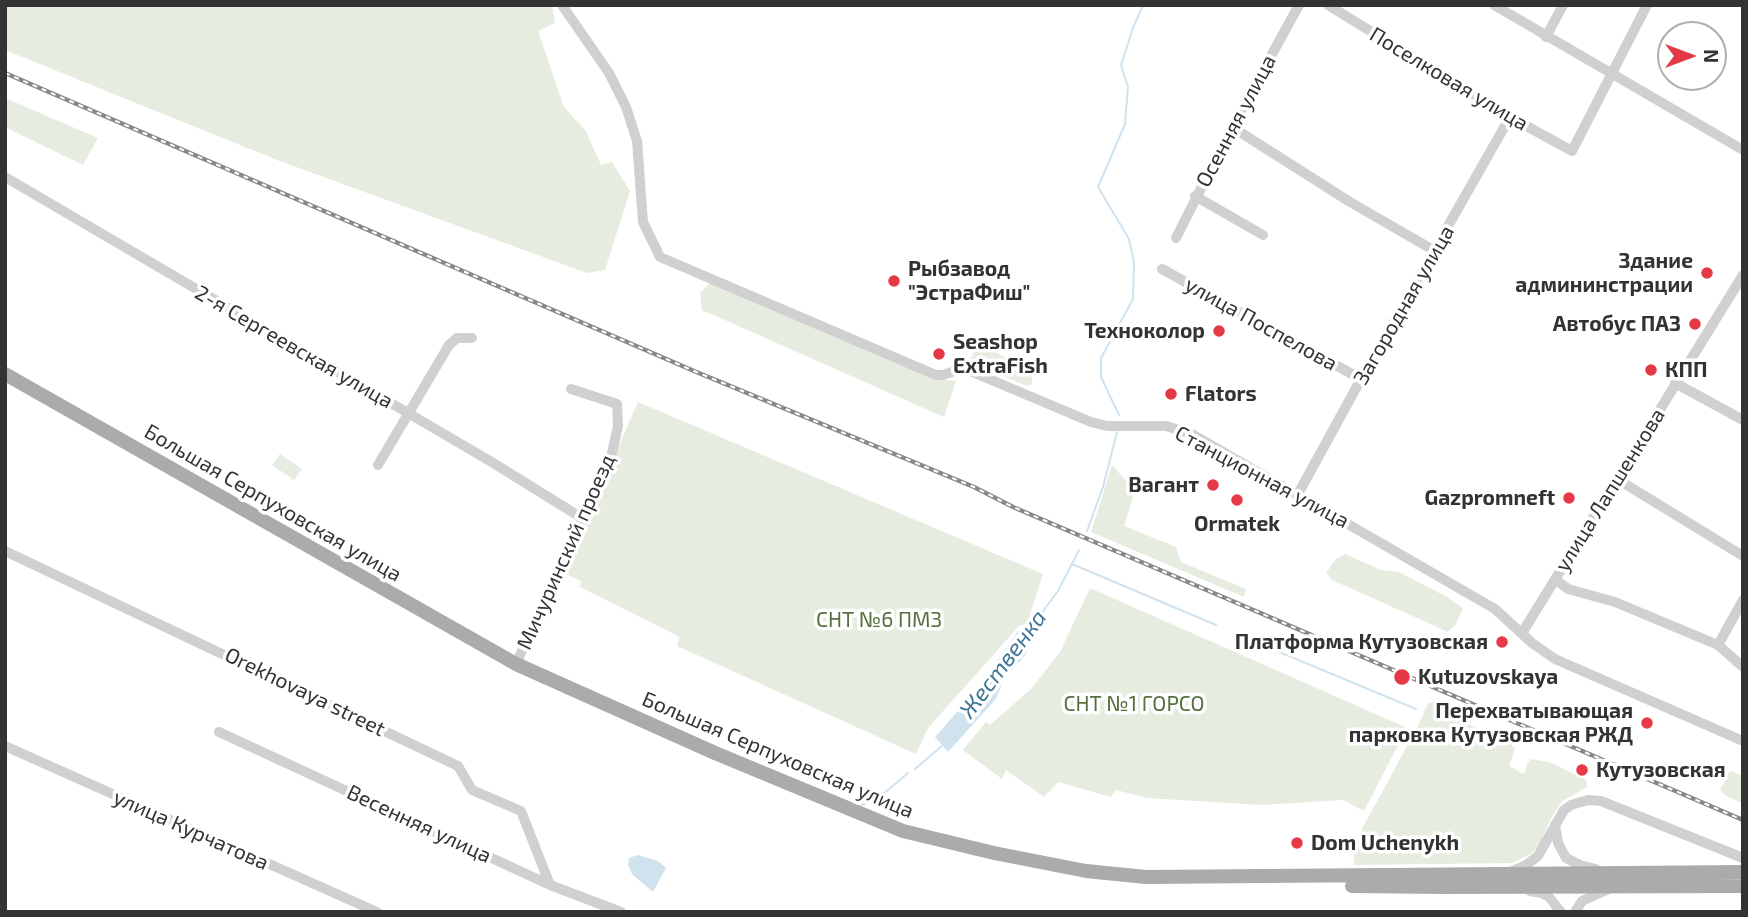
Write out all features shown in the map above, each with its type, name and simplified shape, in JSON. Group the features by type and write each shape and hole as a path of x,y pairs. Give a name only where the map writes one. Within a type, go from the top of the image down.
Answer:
{"main road":[{"name":"Большая Серпуховская улица","path":"5,374 516,664 887,826 983,851 1086,871 1146,877 1503,881"},
{"name":"Большая Серпуховская улица","path":"5,383 512,671 776,788 894,836 964,855 1085,879 1127,884 1618,879 1743,872"},
{"name":"Большая Серпуховская улица","path":"1618,879 1743,886"}],"street":[{"name":"Станционная улица","path":"562,5 609,73 626,107 637,141 643,222 660,257 936,375 963,368 1091,422 1107,426 1166,426 1192,434 1495,609 1555,659 1743,741"},
{"name":"Осенняя улица","path":"1175,237 1231,127 1299,5"},
{"name":"Поселковая улица","path":"1328,5 1510,117 1572,151 1610,74"},
{"path":"1494,5 1739,148 1743,134"},
{"path":"1546,37 1563,5"},
{"path":"1610,74 1647,5"},
{"name":"Загородная улица","path":"1298,494 1510,117"},
{"path":"1231,127 1350,202 1435,251"},
{"name":"2-я Сергеевская улица","path":"5,177 582,518"},
{"path":"1195,196 1263,235"},
{"name":"улица Поспелова","path":"1162,269 1361,379"},
{"name":"улица Лапшенкова","path":"1522,633 1675,383 1739,291 1743,275"},
{"path":"378,465 450,345 457,338 472,338"},
{"path":"1675,383 1743,420"},
{"name":"Мичуринский проезд","path":"516,664 612,453 618,426 617,404 571,389"},
{"path":"1617,479 1743,556"},
{"name":"Orekhovaya street","path":"5,551 458,766 472,790 521,811 550,885"},
{"path":"1555,579 1568,589 1615,603 1718,645 1743,667"},
{"path":"1718,645 1743,600"},
{"name":"Весенняя улица","path":"219,732 550,885 621,912"},
{"name":"улица Курчатова","path":"5,746 377,912"},
{"path":"1503,881 1538,856 1564,810 1588,800 1601,801 1743,858"},
{"path":"1555,825 1558,843 1566,858 1618,879"},
{"path":"1575,912 1582,901 1618,879"},
{"path":"1503,881 1542,893 1556,903 1561,912"}],"green space":[{"path":"5,5 552,5 555,23 538,31 564,107 586,131 601,165 612,162 630,191 605,270 587,273 277,160 5,50"},
{"path":"5,98 98,138 83,165 5,127"},
{"path":"710,283 937,379 956,381 944,417 702,310 700,293"},
{"path":"984,345 1028,371 1032,376 1032,384 1027,386 969,362 974,352"},
{"name":"СНТ №6 ПМЗ","path":"638,402 1043,574 1027,624 1019,626 928,728 916,754 677,646 679,638 676,635 580,587 581,581 564,573"},
{"path":"280,454 302,469 294,480 272,465"},
{"path":"1112,465 1135,491 1124,526 1176,547 1181,562 1246,589 1244,597 1091,532"},
{"path":"1345,554 1381,570 1399,572 1447,597 1463,608 1456,624 1448,632 1332,580 1326,573 1336,559"},
{"name":"СНТ №1 ГОРСО","path":"1090,588 1407,728 1364,811 1343,800 1262,805 1147,798 1116,790 1111,797 1058,782 1044,797 1006,770 1002,779 963,750 986,722 990,725 1031,689 1060,652"},
{"path":"1436,702 1447,707 1448,712 1468,724 1501,737 1512,745 1515,749 1509,766 1524,774 1528,762 1532,759 1552,763 1586,780 1587,787 1562,801 1540,844 1532,853 1512,863 1354,865 1354,854 1362,829 1428,703"},
{"path":"1730,771 1743,776 1743,803 1726,796 1720,790"}],"water":[{"path":"1024,630 1030,641 1026,654 1004,680 996,699 948,752 935,737 979,687 1018,631"},
{"path":"638,855 658,861 666,868 653,892 632,874 628,865 629,858"}],"waterway":[{"name":"Жественка","path":"1119,415 1101,377 1101,358 1133,299 1134,262 1129,239 1098,187 1125,124 1128,87 1121,65 1143,5"},
{"name":"Жественка","path":"1087,531 1103,487 1117,432"},
{"name":"Жественка","path":"1026,634 1058,591 1079,550"},
{"path":"1072,564 1216,625"},
{"path":"1248,639 1416,709"},
{"name":"Жественка","path":"915,769 943,745"},
{"name":"Жественка","path":"862,805 882,795 908,773"}],"railway":[{"path":"5,73 694,371 974,487 1013,507 1743,820"}],"place":[{"name":"Здание админинстрации","path":"1707,273"},
{"name":"Рыбзавод \"ЭстраФиш\"","path":"894,281"},
{"name":"Автобус ПАЗ","path":"1695,324"},
{"name":"Техноколор","path":"1219,331"},
{"name":"Seashop ExtraFish","path":"939,354"},
{"name":"КПП","path":"1651,370"},
{"name":"Flators","path":"1171,394"},
{"name":"Вагант","path":"1213,485"},
{"name":"Gazpromneft","path":"1569,498"},
{"name":"Ormatek","path":"1237,500"},
{"name":"Платформа Кутузовская","path":"1502,642"},
{"name":"Kutuzovskaya","path":"1402,677"},
{"name":"Перехватывающая парковка Кутузовская РЖД","path":"1647,723"},
{"name":"Кутузовская","path":"1582,770"},
{"name":"Dom Uchenykh","path":"1297,843"}]}
